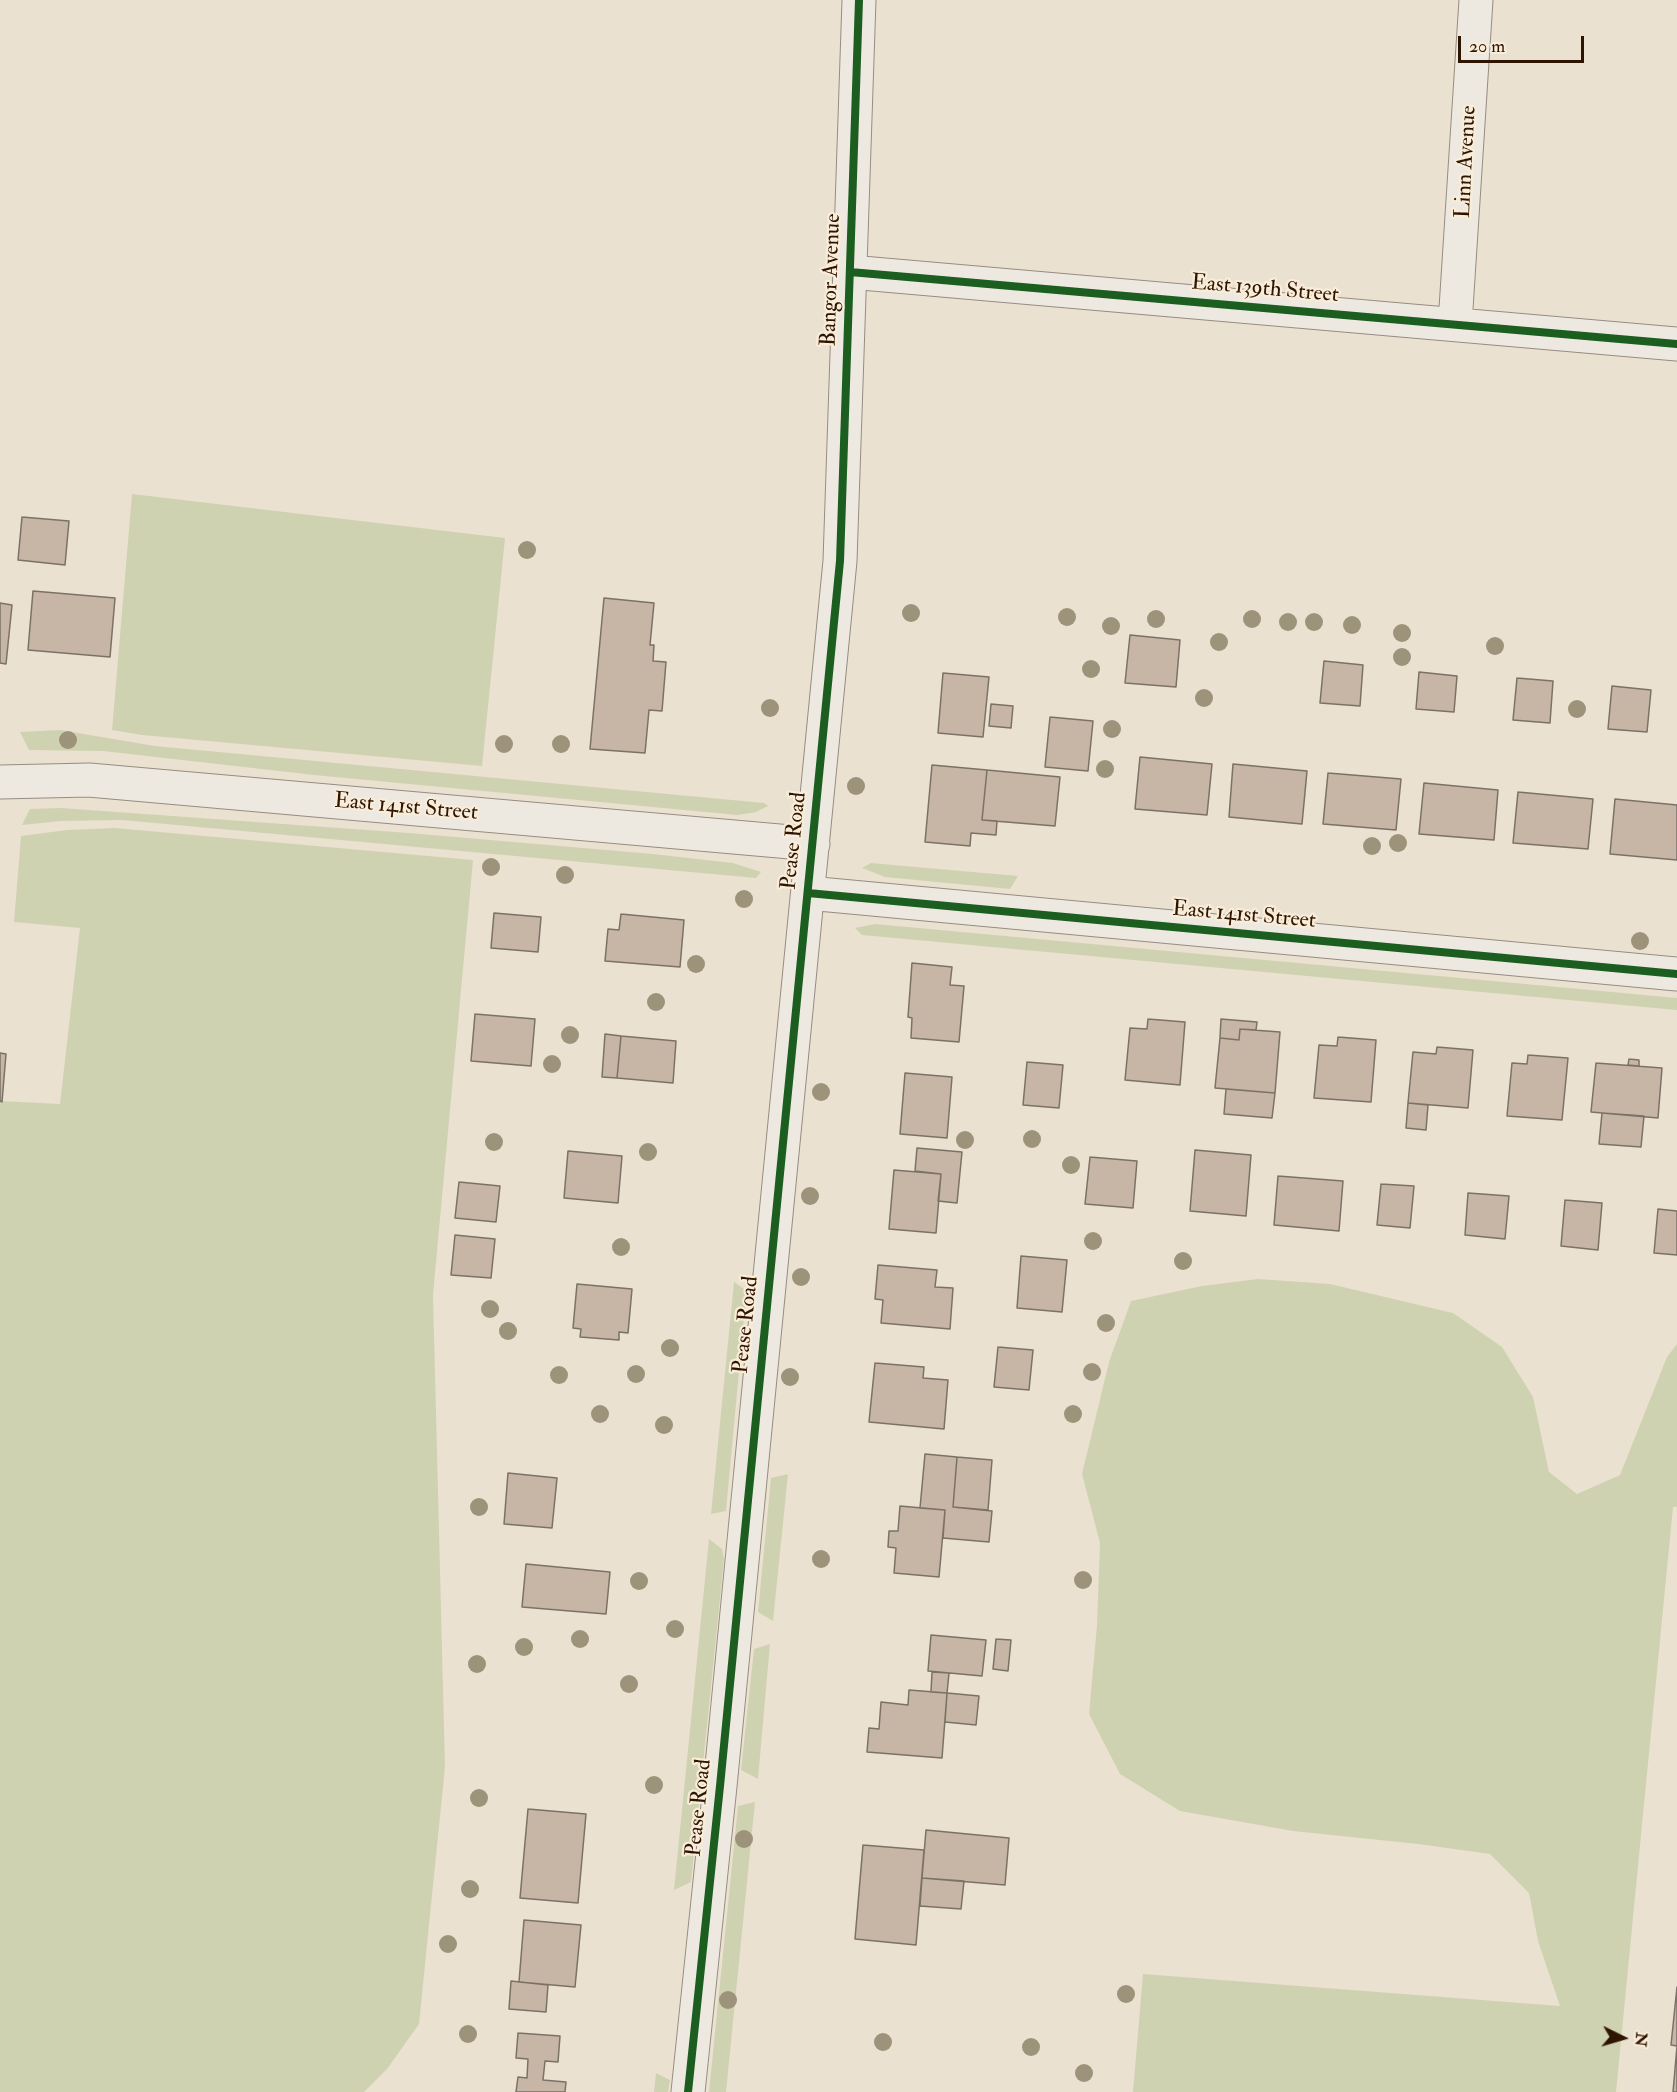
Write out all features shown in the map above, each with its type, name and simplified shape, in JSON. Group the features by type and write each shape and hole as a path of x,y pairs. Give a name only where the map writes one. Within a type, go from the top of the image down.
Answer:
{"street":[{"name":"Bangor Avenue","path":"840,561 859,0"},
{"name":"Linn Avenue","path":"1455,324 1476,0"},
{"name":"East 139th Street","path":"850,272 1677,344"},
{"name":"Pease Road","path":"688,2092 840,561"},
{"name":"East 141st Street","path":"0,782 89,780 813,844"},
{"name":"East 141st Street","path":"808,893 1677,974"}],"green space":[{"path":"132,494 505,538 482,766 142,735 112,730"},
{"path":"60,730 155,746 764,803 768,806 756,812 737,815 314,775 103,751 29,750 20,732"},
{"path":"61,808 409,833 653,854 733,863 761,872 756,878 122,820 60,821 22,825 30,809"},
{"path":"115,828 473,860 433,1295 445,1767 419,2024 387,2069 364,2092 0,2092 0,1101 60,1104 80,928 14,922 21,836 67,830"},
{"path":"871,863 1018,876 1010,889 885,877 862,868"},
{"path":"875,924 1677,998 1677,1010 862,935 855,928"},
{"path":"1258,1279 1330,1284 1453,1313 1502,1347 1533,1397 1549,1472 1577,1494 1620,1475 1667,1357 1677,1344 1677,1507 1673,1507 1616,2092 1133,2092 1143,1974 1560,2006 1538,1941 1529,1893 1490,1854 1293,1831 1180,1811 1120,1774 1089,1714 1097,1625 1100,1543 1082,1474 1109,1362 1131,1301 1202,1286"},
{"path":"734,1282 744,1289 746,1296 726,1511 711,1514"},
{"path":"788,1474 773,1621 758,1612 771,1478"},
{"path":"709,1539 722,1549 724,1559 691,1882 674,1890"},
{"path":"770,1644 758,1779 741,1770 754,1649"},
{"path":"755,1802 726,2092 709,2092 738,1806"},
{"path":"656,2073 670,2080 668,2092 654,2092"}],"building":[{"path":"22,517 69,521 65,565 18,560"},
{"path":"33,591 115,598 110,657 28,650"},
{"path":"604,598 654,603 650,645 654,645 653,661 666,662 662,711 649,710 645,753 590,749"},
{"path":"0,603 12,605 6,664 0,663"},
{"path":"1130,635 1180,640 1176,687 1125,683"},
{"path":"1324,661 1363,665 1360,706 1320,703"},
{"path":"1419,672 1457,676 1454,712 1416,709"},
{"path":"943,673 989,677 983,737 938,733"},
{"path":"1517,678 1553,681 1550,723 1513,720"},
{"path":"1612,686 1651,690 1647,732 1608,729"},
{"path":"991,704 1013,706 1011,728 989,726"},
{"path":"1050,717 1093,721 1088,771 1045,767"},
{"path":"1140,757 1212,764 1207,815 1135,809"},
{"path":"1233,764 1307,771 1302,824 1229,817"},
{"path":"932,765 987,770 982,820 997,821 996,835 971,833 970,846 925,842"},
{"path":"987,770 1060,777 1055,826 982,820"},
{"path":"1328,773 1401,779 1396,830 1323,824"},
{"path":"1424,783 1498,790 1494,840 1419,834"},
{"path":"1518,792 1593,799 1588,849 1513,843"},
{"path":"1615,799 1677,805 1677,860 1610,854"},
{"path":"494,913 541,917 538,952 491,948"},
{"path":"621,914 684,920 680,967 605,961 608,929 619,930"},
{"path":"912,963 952,967 950,985 964,986 959,1042 911,1038 912,1018 908,1017"},
{"path":"475,1014 535,1019 531,1066 471,1061"},
{"path":"1148,1019 1185,1022 1180,1085 1125,1080 1130,1028 1147,1029"},
{"path":"1221,1019 1257,1022 1256,1030 1240,1029 1239,1040 1220,1038"},
{"path":"1240,1029 1280,1032 1275,1093 1215,1088 1220,1038 1239,1040"},
{"path":"605,1034 621,1036 617,1078 602,1077"},
{"path":"621,1036 676,1041 673,1083 617,1078"},
{"path":"1338,1037 1376,1040 1371,1102 1314,1098 1319,1045 1337,1046"},
{"path":"1437,1047 1473,1050 1468,1108 1408,1103 1413,1052 1436,1054"},
{"path":"0,1053 6,1054 2,1102 0,1101"},
{"path":"1528,1055 1568,1058 1562,1120 1507,1116 1512,1063 1527,1064"},
{"path":"1629,1059 1639,1060 1639,1066 1628,1065"},
{"path":"1027,1062 1063,1065 1059,1108 1023,1105"},
{"path":"1596,1063 1662,1068 1658,1118 1591,1112"},
{"path":"905,1073 952,1077 947,1138 900,1134"},
{"path":"1226,1089 1275,1093 1272,1118 1224,1114"},
{"path":"1408,1103 1428,1105 1426,1130 1406,1128"},
{"path":"1602,1113 1644,1116 1641,1147 1599,1144"},
{"path":"917,1148 962,1152 957,1203 938,1201 941,1174 915,1171"},
{"path":"1195,1150 1251,1155 1246,1216 1190,1211"},
{"path":"568,1151 622,1156 618,1203 564,1198"},
{"path":"1090,1157 1137,1161 1133,1208 1085,1204"},
{"path":"894,1170 941,1174 936,1233 889,1229"},
{"path":"1278,1176 1343,1181 1339,1231 1274,1225"},
{"path":"459,1182 500,1186 496,1222 455,1218"},
{"path":"1381,1184 1414,1186 1410,1228 1377,1225"},
{"path":"1468,1193 1509,1196 1505,1239 1465,1235"},
{"path":"1565,1200 1602,1203 1598,1250 1561,1246"},
{"path":"1658,1209 1677,1211 1677,1255 1654,1253"},
{"path":"455,1235 495,1239 491,1278 451,1275"},
{"path":"1021,1256 1067,1260 1062,1312 1017,1308"},
{"path":"878,1265 937,1270 935,1287 953,1288 950,1329 881,1323 883,1300 875,1299"},
{"path":"577,1284 632,1289 628,1333 619,1332 619,1340 580,1337 581,1329 573,1328"},
{"path":"998,1347 1033,1350 1029,1390 994,1387"},
{"path":"875,1363 924,1367 923,1378 948,1380 944,1429 869,1422"},
{"path":"925,1454 957,1457 953,1507 992,1511 989,1542 943,1538 945,1510 920,1508"},
{"path":"957,1457 992,1460 988,1510 953,1507"},
{"path":"508,1473 557,1478 552,1528 504,1524"},
{"path":"900,1506 945,1510 939,1577 894,1573 896,1548 888,1547 889,1531 898,1531"},
{"path":"526,1564 610,1572 606,1614 522,1607"},
{"path":"931,1635 986,1640 982,1676 928,1671"},
{"path":"996,1639 1011,1640 1008,1671 993,1669"},
{"path":"932,1672 949,1673 947,1693 931,1692"},
{"path":"909,1690 947,1693 942,1758 867,1752 869,1728 879,1729 881,1702 908,1705"},
{"path":"947,1693 979,1696 976,1725 945,1722"},
{"path":"528,1809 586,1814 578,1903 520,1898"},
{"path":"926,1830 1009,1838 1005,1885 922,1878"},
{"path":"863,1845 924,1850 916,1945 855,1939"},
{"path":"922,1878 964,1881 961,1909 920,1906"},
{"path":"524,1920 581,1925 575,1987 519,1982"},
{"path":"511,1981 548,1985 546,2012 509,2009"},
{"path":"1677,1987 1677,2046 1671,2045"},
{"path":"518,2033 560,2036 558,2062 545,2061 543,2080 566,2082 565,2092 516,2092 518,2077 527,2078 528,2059 516,2058"},
{"path":"1677,2046 1677,2092 1673,2092"}],"cycle path":[{"path":"688,2092 840,561 859,0"},
{"path":"850,272 1677,344"},
{"path":"808,893 1677,974"}]}
